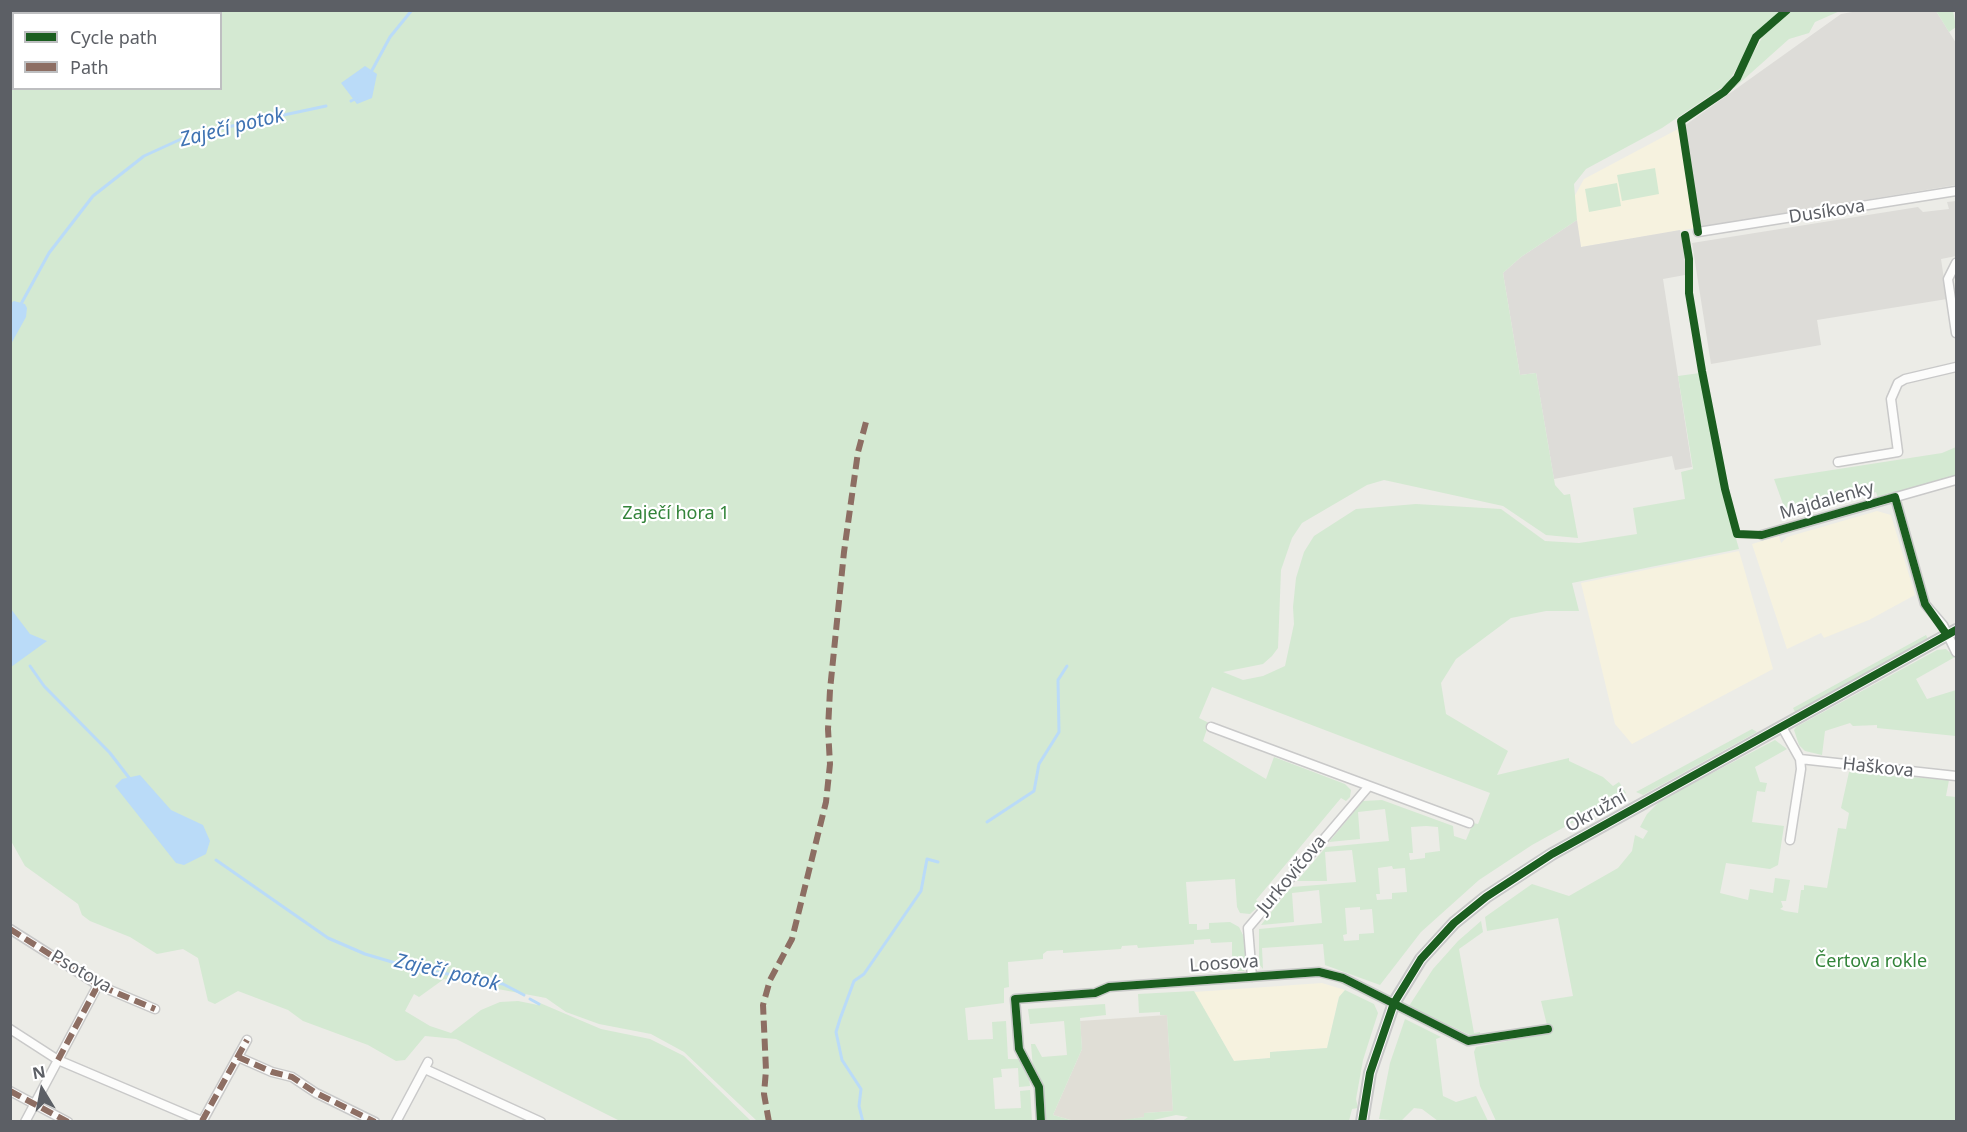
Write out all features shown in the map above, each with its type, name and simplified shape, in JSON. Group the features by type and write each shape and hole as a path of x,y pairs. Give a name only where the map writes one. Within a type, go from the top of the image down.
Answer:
{"street":[{"name":"Dusíkova","path":"1698,232 1956,191"},
{"path":"1956,263 1948,279 1956,333"},
{"path":"1838,462 1898,452 1891,399 1898,383 1905,379 1956,367"},
{"name":"Majdalenky","path":"1762,535 1956,480"},
{"name":"Majdalenky","path":"1895,498 1925,604 1952,633 1956,652"},
{"name":"Okružní","path":"1362,1122 1370,1073 1394,1003 1404,982 1440,936 1486,897 1552,854 1952,633"},
{"path":"1211,726 1469,823"},
{"path":"1782,727 1800,759 1801,769 1790,840"},
{"name":"Haškova","path":"1800,759 1956,776"},
{"name":"Jurkovičova","path":"1252,977 1248,928 1369,786"},
{"name":"Psotova","path":"10,929 98,985 155,1009"},
{"name":"Loosova","path":"1041,1122 1039,1087 1019,1049 1015,999 1095,993 1109,987 1319,972 1343,978 1467,1041 1548,1029"},
{"path":"25,1122 98,985"},
{"path":"10,1029 58,1060 203,1121 247,1040"},
{"path":"238,1057 272,1072 292,1077 316,1093 375,1122"},
{"path":"396,1122 427,1066 541,1122"},
{"path":"10,1091 68,1122"}],"shaded area":[{"path":"1863,10 1936,11 1956,43 1956,185 1700,227 1684,126 1841,14"},
{"path":"1678,129 1695,228 1581,247 1573,199 1584,179"},
{"path":"1956,201 1956,256 1941,259 1947,299 1817,320 1821,345 1711,364 1692,243 1918,207 1923,212 1949,209 1947,202"},
{"path":"1577,220 1581,247 1680,230 1686,263 1685,275 1663,279 1692,467 1675,470 1672,456 1554,479 1536,373 1520,375 1503,273 1521,257"},
{"path":"1877,511 1891,515 1915,595 1869,620 1824,638 1821,633 1787,649 1752,544 1779,536 1781,543 1787,537"},
{"path":"1739,551 1773,669 1632,744 1615,724 1581,583"},
{"path":"1322,983 1345,990 1339,997 1327,1048 1270,1052 1270,1058 1234,1061 1194,992"},
{"path":"1167,1015 1173,1111 1145,1113 1144,1117 1116,1122 1074,1121 1053,1115 1082,1049 1080,1021"}],"green space":[{"path":"1790,10 1840,11 1815,22 1809,33 1789,39 1733,89 1763,36"},
{"name":"Zaječí hora 1","path":"46,11 1785,11 1756,37 1727,84 1662,128 1586,169 1574,184 1577,220 1521,257 1503,273 1520,375 1536,373 1555,485 1564,495 1570,494 1578,538 1546,535 1503,506 1384,480 1367,485 1302,523 1292,538 1281,570 1278,648 1272,656 1263,664 1223,672 1243,680 1263,676 1285,666 1294,624 1296,578 1304,552 1314,536 1356,509 1416,504 1501,509 1545,541 1579,543 1637,534 1633,508 1685,499 1681,472 1693,469 1678,376 1700,373 1722,490 1739,549 1572,583 1579,611 1546,611 1511,618 1456,659 1441,683 1446,714 1508,751 1497,775 1569,758 1569,761 1603,777 1613,786 1619,782 1626,793 1532,845 1479,880 1421,932 1380,985 1325,965 1323,944 1262,948 1263,969 1259,964 1259,929 1322,923 1319,890 1292,893 1294,922 1261,925 1291,887 1356,882 1352,850 1325,852 1327,881 1297,881 1326,847 1389,841 1385,809 1358,812 1360,839 1329,842 1363,801 1382,800 1453,826 1454,836 1466,840 1473,823 1478,824 1490,793 1212,687 1199,718 1209,723 1203,741 1266,779 1274,757 1345,784 1351,790 1350,797 1346,801 1341,798 1256,900 1261,904 1250,914 1240,913 1237,907 1235,879 1186,882 1189,924 1197,924 1197,930 1209,929 1209,923 1230,922 1239,927 1245,939 1247,961 1244,971 1232,971 1232,942 1211,943 1210,939 1194,940 1194,944 1138,948 1137,945 1122,946 1121,949 1063,953 1063,950 1047,951 1043,954 1043,959 1008,962 1009,987 1004,988 1004,1003 965,1008 968,1040 993,1039 992,1022 1006,1021 1008,1059 1020,1059 1029,1075 1030,1086 1019,1087 1018,1068 1001,1069 1002,1077 993,1078 995,1109 1021,1108 1020,1091 1030,1090 1032,1120 757,1121 684,1052 651,1034 599,1024 566,1012 546,998 444,979 419,997 414,994 405,1011 430,1026 451,1033 481,1010 500,1002 518,1001 538,1005 540,1003 601,1029 650,1039 684,1056 751,1121 620,1121 456,1039 425,1036 405,1060 396,1061 368,1045 303,1021 288,1010 238,991 215,1004 208,1001 198,958 183,949 157,954 130,937 90,921 82,915 78,904 25,866 11,841 12,59 12,90 222,90 222,12","holes":["1411,827 1438,827 1440,851 1425,853 1425,858 1410,860 1409,853 1413,853","1392,866 1393,869 1405,868 1407,892 1392,893 1392,899 1377,900 1376,894 1380,894 1378,868","1360,907 1360,910 1372,909 1374,933 1359,934 1359,940 1344,941 1343,935 1347,934 1345,908"]},
{"path":"1936,11 1953,11 1956,27 1949,32"},
{"path":"1655,168 1659,194 1622,201 1617,175"},
{"path":"1617,183 1621,206 1589,212 1585,189"},
{"path":"1956,447 1956,475 1878,498 1876,492 1788,518 1774,479 1942,453"},
{"path":"1926,635 1928,639 1795,712 1793,708"},
{"path":"1946,649 1955,657 1916,679 1927,699 1956,690 1956,736 1877,728 1877,725 1853,726 1850,723 1825,731 1822,755 1805,751 1799,745 1794,730 1796,727 1937,650"},
{"path":"1752,729 1757,732 1643,795 1636,792"},
{"name":"Čertova rokle","path":"1775,740 1787,749 1755,767 1760,782 1767,783 1765,792 1757,791 1752,822 1784,826 1778,865 1770,869 1726,863 1720,893 1748,900 1750,889 1773,893 1775,878 1790,880 1786,901 1781,901 1783,907 1780,909 1785,911 1798,913 1801,890 1804,890 1804,885 1827,888 1838,828 1846,829 1849,813 1841,808 1849,772 1949,780 1946,796 1956,797 1956,1121 1496,1121 1480,1086 1474,1052 1476,1047 1549,1033 1541,1001 1573,996 1558,918 1487,931 1485,917 1532,884 1569,896 1618,868 1632,851 1635,835 1643,839 1648,831 1640,827 1647,814 1661,800"},
{"path":"1481,921 1483,932 1459,949 1474,1033 1480,1032 1480,1036 1474,1037 1409,1006 1433,969 1458,941"},
{"path":"1345,990 1374,1004 1378,1013 1363,1060 1356,1099 1358,1108 1352,1109 1349,1121 1181,1122 1188,1117 1176,1115 1149,1121 1116,1121 1144,1117 1144,1113 1173,1111 1167,1015 1160,1015 1160,1012 1139,1013 1138,994 1194,991 1234,1061 1270,1058 1270,1052 1327,1048 1339,997"},
{"path":"1105,1004 1106,1015 1080,1018 1082,1049 1053,1115 1074,1121 1044,1121 1033,1069 1031,1044 1035,1044 1042,1057 1067,1055 1064,1021 1030,1024 1028,1009"},
{"path":"1405,1019 1441,1037 1436,1039 1443,1096 1456,1102 1476,1096 1488,1121 1438,1121 1422,1109 1414,1108 1401,1121 1379,1119 1390,1063"}],"water":[{"path":"365,66 377,74 372,98 357,104 341,83"},
{"path":"14,301 25,304 27,308 26,317 11,344 11,303"},
{"path":"11,609 30,634 47,641 11,667"},
{"path":"140,775 171,810 203,825 210,841 206,854 184,865 176,863 115,786 122,779"}],"waterway":[{"name":"Zaječí potok","path":"370,74 390,37 412,10"},
{"name":"Zaječí potok","path":"351,101 357,98"},
{"name":"Zaječí potok","path":"21,304 49,253 93,196 144,156 190,135 326,106"},
{"name":"Zaječí potok","path":"30,666 44,686 110,753 130,779"},
{"path":"987,822 1034,791 1039,764 1059,732 1058,680 1067,666"},
{"path":"863,1122 859,1106 861,1089 842,1060 836,1032 854,981 864,974 921,891 927,859 938,862"},
{"name":"Zaječí potok","path":"216,860 328,938 365,954 409,967 503,984 524,995"},
{"name":"Zaječí potok","path":"530,999 539,1004"}],"marked path":[{"path":"769,1122 764,1094 766,1070 763,1005 770,980 792,939 826,802 830,764 828,729 830,690 844,552 858,452 866,422"},
{"path":"10,929 98,985 155,1009"},
{"path":"58,1060 98,985"},
{"path":"202,1121 247,1040"},
{"path":"238,1057 272,1072 292,1077 316,1093 375,1122"},
{"path":"10,1091 68,1122"}],"cycle path":[{"path":"1698,232 1681,121 1724,92 1737,78 1756,37 1787,10"},
{"path":"1685,235 1689,259 1689,293 1702,371 1725,489 1737,534 1762,535 1895,497 1925,604 1947,635"},
{"path":"1362,1122 1370,1073 1394,1003 1421,959 1454,923 1486,897 1552,854 1956,630"},
{"path":"1041,1122 1039,1087 1019,1049 1015,999 1095,993 1109,987 1319,972 1343,978 1468,1041 1548,1029"}]}
